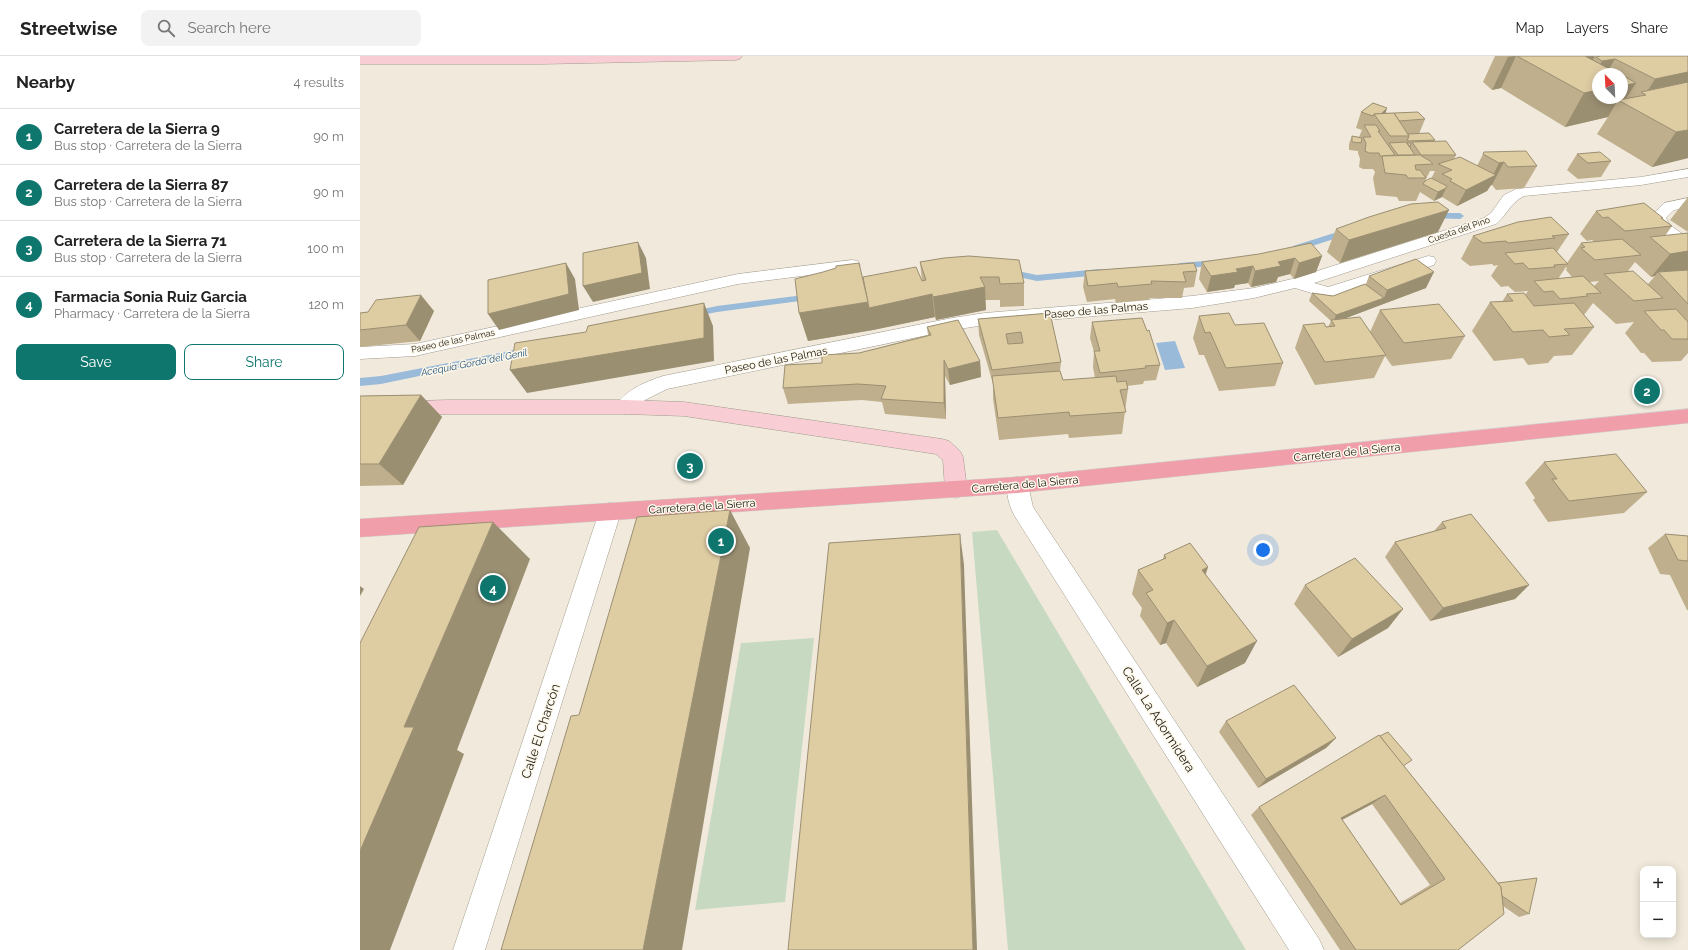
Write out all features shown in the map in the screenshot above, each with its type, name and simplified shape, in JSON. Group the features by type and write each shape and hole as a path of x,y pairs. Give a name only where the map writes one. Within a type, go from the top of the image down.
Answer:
{"main road":[{"name":"Carretera de la Sierra","path":"360,528 444,533 610,512 1017,485 1688,416"}],"street":[{"path":"360,60 534,60 736,56"},
{"name":"Cuesta del Pino","path":"1296,283 1490,221 1496,216 1509,198 1521,192 1641,181 1688,173"},
{"path":"1688,203 1669,206 1658,217 1664,228 1688,246"},
{"path":"1296,283 1328,293 1428,261"},
{"name":"Paseo de las Palmas","path":"360,353 415,350 738,279 852,265"},
{"name":"Paseo de las Palmas","path":"624,407 633,397 646,389 663,383 952,324 985,319 1192,302 1254,294 1296,283"},
{"path":"360,410 448,407 624,407 684,409 942,447 953,457 956,489"},
{"name":"Calle La Adormidera","path":"1017,485 1022,509 1308,950"},
{"name":"Calle El Charcón","path":"470,950 610,512"}],"green space":[{"path":"997,530 1246,950 1008,950 972,532"},
{"path":"814,638 785,902 695,910 741,643"}],"water":[{"path":"1175,341 1185,368 1165,370 1156,343"}],"building":[{"path":"1517,56 1585,56 1608,68 1592,68 1592,91 1584,93"},
{"path":"1688,56 1688,72 1655,79 1615,59 1602,61 1596,57"},
{"path":"1628,78 1636,83 1628,85"},
{"path":"1688,82 1688,130 1676,132 1625,104 1628,104 1628,98 1646,95 1641,92"},
{"path":"1373,103 1387,108 1381,114 1374,114 1373,116 1361,112"},
{"path":"1418,112 1425,119 1399,121 1394,113"},
{"path":"1394,113 1409,136 1390,136 1374,114"},
{"path":"1364,125 1376,125 1380,131 1378,131 1395,155 1381,157 1379,153 1369,153 1365,151 1366,143 1363,137 1371,137"},
{"path":"1429,133 1435,140 1407,141 1409,136 1408,134"},
{"path":"1352,136 1362,138 1361,143 1352,142"},
{"path":"1446,141 1456,155 1421,155 1412,142"},
{"path":"1406,142 1415,155 1398,155 1389,143"},
{"path":"1526,151 1537,166 1508,167 1504,162 1499,163 1483,154 1484,152"},
{"path":"1600,152 1611,161 1588,163 1577,154"},
{"path":"1420,155 1433,164 1415,165 1416,170 1420,170 1426,178 1408,178 1406,175 1385,173 1382,156"},
{"path":"1460,157 1496,175 1466,190 1450,181 1452,179 1442,174 1452,170 1438,164"},
{"path":"1431,178 1447,186 1446,188 1438,192 1423,184"},
{"path":"1438,202 1449,210 1349,240 1336,229 1411,204"},
{"path":"1644,203 1672,226 1625,231 1608,217 1603,218 1596,211"},
{"path":"1551,217 1569,234 1552,236 1555,238 1508,243 1506,241 1483,243 1473,236 1518,222"},
{"path":"1688,233 1688,251 1670,254 1650,237"},
{"path":"1622,239 1641,255 1595,260 1581,248 1585,247 1581,243"},
{"path":"638,242 642,273 583,286 583,253"},
{"path":"1311,243 1322,256 1299,263 1295,258 1278,262 1281,266 1255,271 1253,266 1236,269 1238,272 1211,276 1202,262 1259,254"},
{"path":"1553,248 1568,264 1554,265 1555,267 1529,269 1523,263 1515,264 1505,253"},
{"path":"969,256 1019,260 1024,283 1000,284 999,277 980,277 985,287 933,297 932,294 869,308 863,277 916,267 922,281 926,280 920,262"},
{"path":"1416,259 1434,272 1387,290 1369,276"},
{"path":"566,263 569,294 488,314 488,280"},
{"path":"859,263 868,302 799,313 795,279 836,268 836,266"},
{"path":"1194,263 1197,271 1183,272 1186,282 1151,281 1152,284 1118,287 1117,283 1088,286 1085,271"},
{"path":"1688,270 1688,304 1658,272"},
{"path":"1633,271 1663,298 1634,301 1604,274"},
{"path":"1583,276 1601,293 1560,299 1553,291 1544,292 1534,281"},
{"path":"1365,284 1384,298 1336,315 1312,293 1333,296"},
{"path":"1524,293 1534,306 1574,303 1594,327 1564,329 1570,335 1549,337 1543,330 1513,332 1490,302 1513,301 1507,294"},
{"path":"421,295 406,325 360,330 360,313 368,312 376,300"},
{"path":"704,303 704,338 510,370 515,343 586,332 588,326"},
{"path":"1439,304 1465,336 1404,343 1380,310"},
{"path":"1676,309 1688,322 1688,339 1672,339 1664,330 1661,330 1644,311"},
{"path":"1050,313 1061,362 992,370 978,319","holes":["1021,332 1023,343 1008,344 1006,334"]},
{"path":"1229,313 1235,325 1264,323 1283,363 1226,368 1210,332 1205,333 1199,316"},
{"path":"1360,317 1386,355 1325,362 1303,325 1324,323 1326,327 1335,326 1331,320"},
{"path":"1142,318 1147,331 1149,330 1160,365 1100,373 1094,351 1100,351 1092,322"},
{"path":"958,320 980,361 948,369 944,360 944,403 881,399 886,386 858,384 783,388 785,365 822,363 822,355 859,353 931,335 927,327"},
{"path":"1060,371 1063,380 1116,376 1117,382 1126,381 1128,389 1120,390 1126,412 1070,416 1069,412 998,418 992,376"},
{"path":"421,395 379,464 360,464 360,396"},
{"path":"1616,454 1647,492 1569,501 1552,479 1557,479 1544,462"},
{"path":"730,510 643,950 501,950 571,716 579,715 637,517"},
{"path":"1471,514 1529,585 1443,608 1395,542 1446,528 1442,522"},
{"path":"493,522 404,727 414,727 360,851 360,643 419,527"},
{"path":"960,534 973,950 788,950 829,543"},
{"path":"1665,534 1688,536 1688,561 1678,560"},
{"path":"1190,543 1208,567 1202,570 1257,641 1207,666 1174,620 1167,623 1146,593 1153,590 1138,570 1166,558 1164,555"},
{"path":"1355,558 1403,609 1352,639 1305,585"},
{"path":"1294,685 1336,738 1266,779 1226,721"},
{"path":"1388,732 1412,760 1403,766 1380,736"},
{"path":"1379,735 1501,887 1504,914 1458,950 1356,950 1259,807","holes":["1385,795 1445,879 1401,905 1341,818"]},
{"path":"1537,878 1529,914 1502,896 1501,887 1498,883"}],"waterway":[{"name":"Acequia Gorda del Genil","path":"1430,216 1460,216"},
{"name":"Acequia Gorda del Genil","path":"1296,248 1347,232"},
{"name":"Acequia Gorda del Genil","path":"1180,266 1217,263"},
{"name":"Acequia Gorda del Genil","path":"1007,272 1037,278 1100,272"},
{"name":"Acequia Gorda del Genil","path":"692,314 717,309 812,297"},
{"name":"Acequia Gorda del Genil","path":"360,382 381,380 530,350"}],"place":[{"name":"Carretera de la Sierra 87","path":"1647,391"},
{"name":"Carretera de la Sierra 71","path":"690,466"},
{"name":"Carretera de la Sierra 9","path":"721,541"},
{"name":"Farmacia Sonia Ruiz Garcia","path":"493,588"}]}
